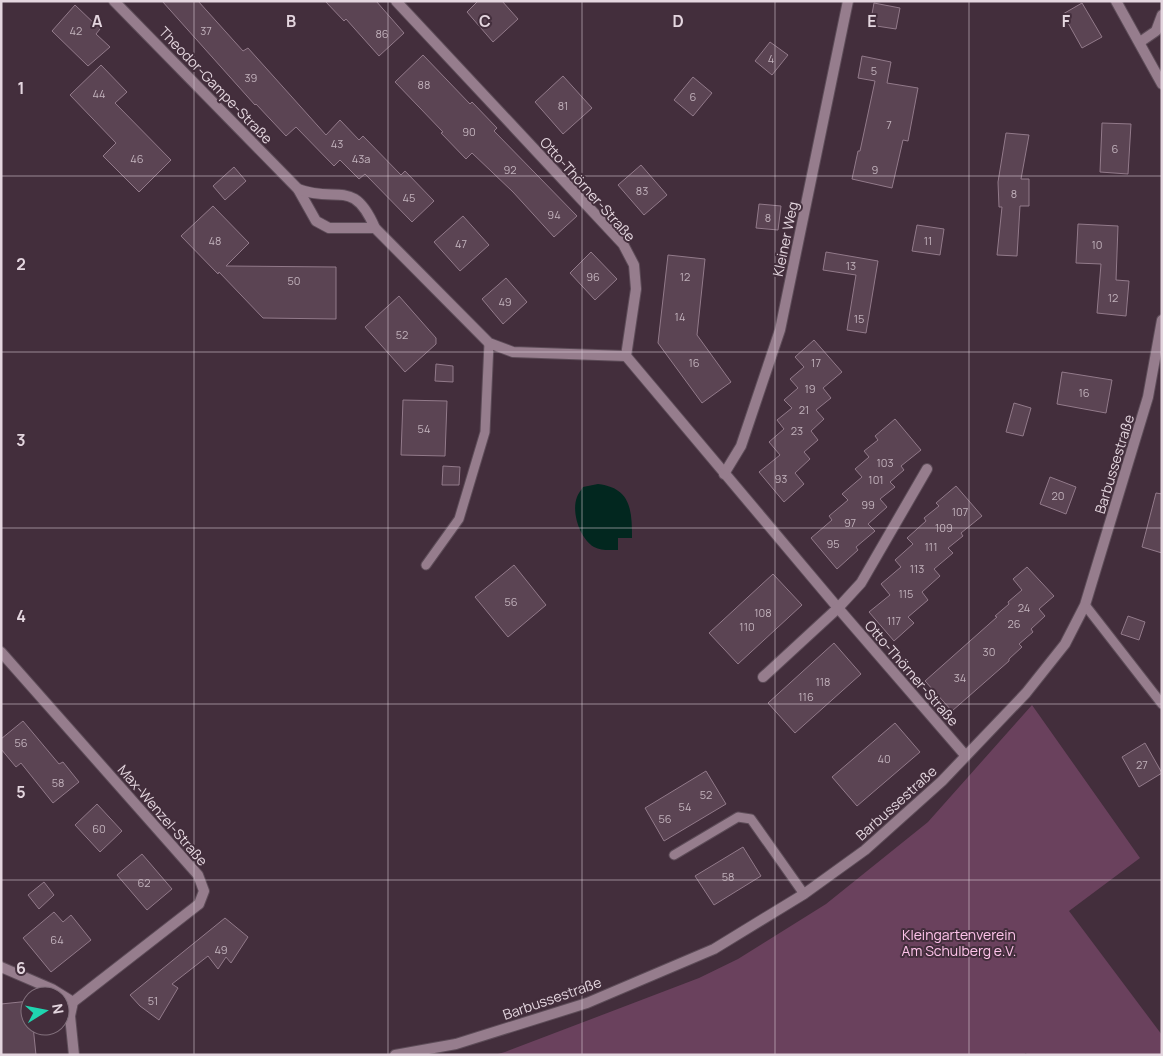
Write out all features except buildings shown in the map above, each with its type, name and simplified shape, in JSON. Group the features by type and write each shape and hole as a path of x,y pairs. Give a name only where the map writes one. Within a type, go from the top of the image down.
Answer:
{"street":[{"name":"Theodor-Gampe-Straße","path":"114,1 298,189 316,221 329,228 375,228"},
{"name":"Otto-Thörner-Straße","path":"396,1 434,44 623,244 634,265 636,289 626,356 724,474 965,755"},
{"path":"837,1 847,5"},
{"path":"1116,1 1162,84"},
{"name":"Kleiner Weg","path":"724,474 741,446 780,330 847,5"},
{"path":"1140,42 1156,31 1162,16"},
{"path":"298,189 311,194 346,194 357,200 369,213 375,228 489,343 513,352 626,356"},
{"name":"Barbussestraße","path":"395,1055 456,1044 587,1003 714,949 804,894 865,850 942,781 1026,693 1065,644 1085,606 1148,397 1162,320"},
{"path":"763,677 838,608 861,583 928,468"},
{"name":"Max-Wenzel-Straße","path":"1,652 198,875 204,891 199,904 72,1002"},
{"path":"1,966 52,989 72,1002 70,1016 74,1055"}],"lane":[{"path":"426,565 459,519 485,432 489,343"},
{"path":"1085,606 1162,704"},
{"path":"674,855 738,816 751,819 804,894"}],"green space":[{"name":"Kleingartenverein Am Schulberg e.V.","path":"1032,705 1140,858 1069,911 1162,1035 1162,1055 1027,1055 1026,1053 1023,1055 494,1055 699,978 738,959 826,904 928,822"}],"shaded area":[{"path":"598,484 617,490 623,495 630,510 632,538 618,538 618,550 603,550 594,547 585,538 578,525 575,510 577,496 583,487"}]}
